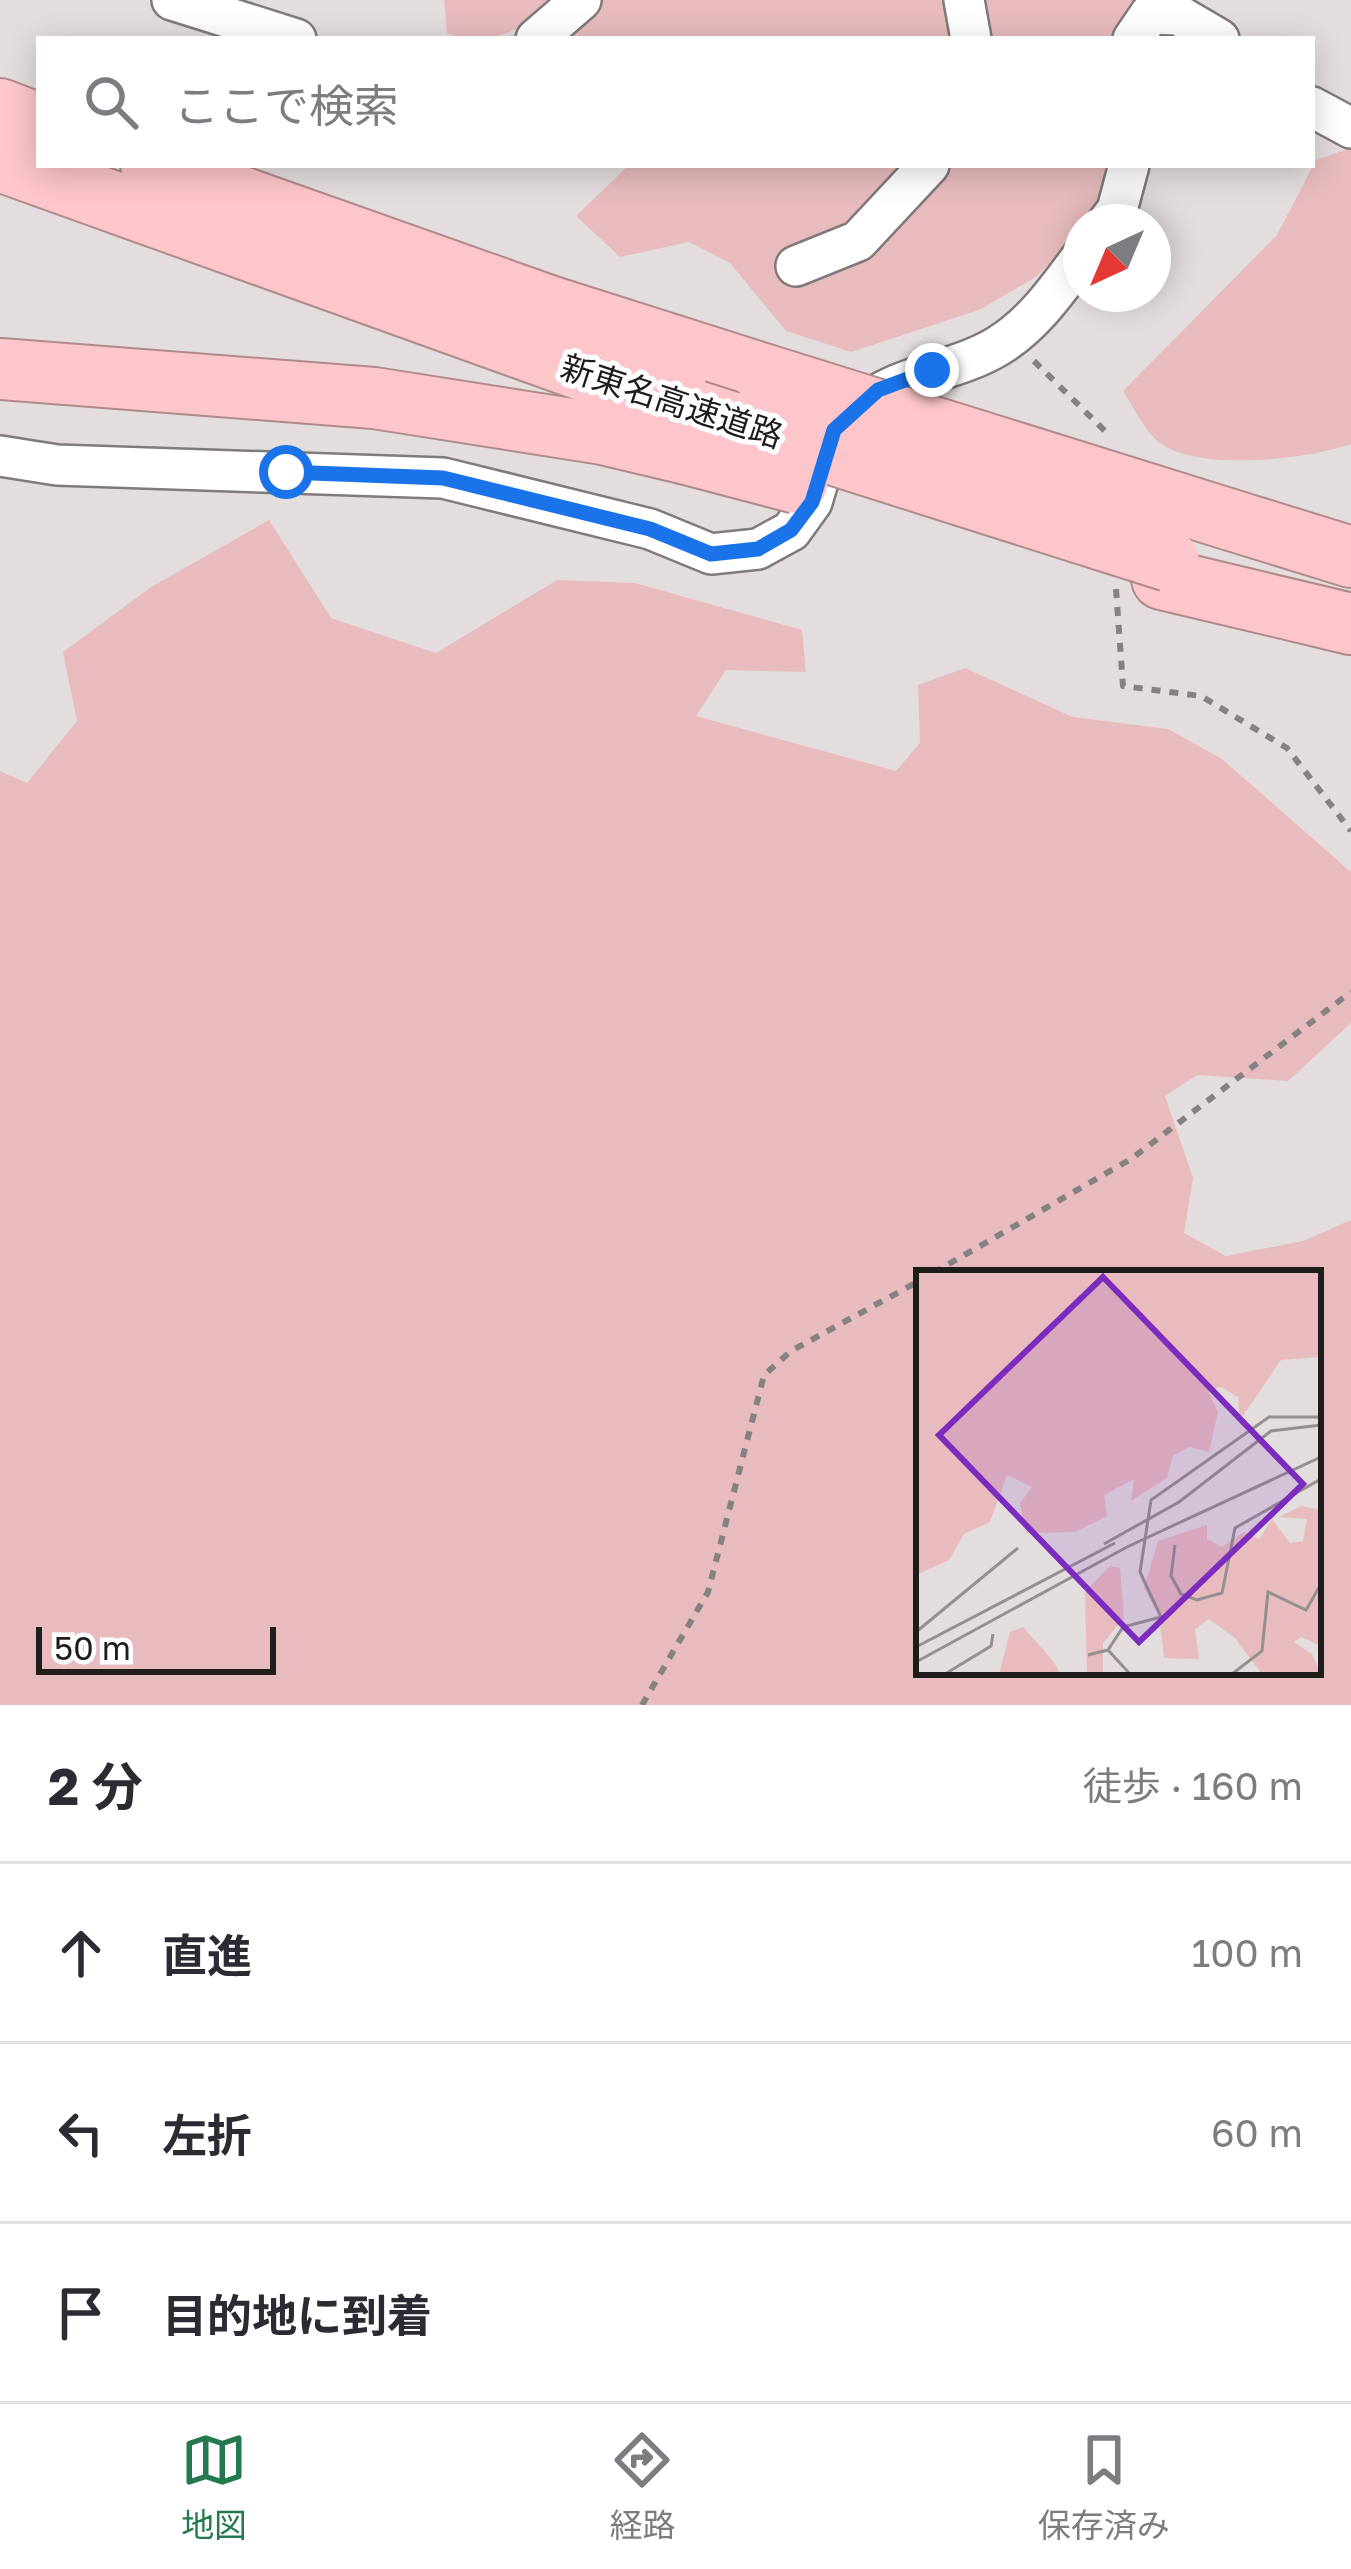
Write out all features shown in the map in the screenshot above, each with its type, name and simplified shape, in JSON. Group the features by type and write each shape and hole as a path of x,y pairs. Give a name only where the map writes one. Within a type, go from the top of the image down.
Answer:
{"highway":[{"path":"0,110 36,123"},
{"name":"新東名高速道路","path":"0,161 690,432"},
{"name":"新東名高速道路","path":"160,168 549,306 1351,557"},
{"path":"0,369 374,398 564,427 690,432 1351,621"}],"street":[{"path":"172,0 286,36"},
{"path":"539,36 580,0"},
{"path":"964,0 970,36"},
{"path":"1135,36 1150,14 1178,15 1214,36"},
{"path":"1315,109 1351,128"},
{"path":"796,266 858,241 926,168"},
{"path":"1119,204 1128,168"},
{"path":"0,456 57,465 443,478 650,529 711,554 758,549 791,530 812,502 834,430 878,390 994,349 1034,317 1063,281"}],"path":[{"path":"938,1270 1131,1159 1351,992"},
{"path":"642,1705 708,1592 764,1375 791,1352 916,1283"}],"shaded area":[{"path":"444,0 1191,0 1148,36 554,36 526,24 497,36 447,33"},
{"path":"1351,148 1351,444 1250,460 1195,457 1172,450 1150,434 1123,391 1277,235 1316,160"},
{"path":"626,168 1116,168 1103,204 1063,204 1063,249 1036,277 979,310 851,352 786,331 730,263 689,242 620,257 576,216"},
{"path":"269,520 331,618 436,653 557,580 635,583 802,630 806,672 726,670 696,716 896,771 920,743 918,685 965,668 1073,717 1168,729 1222,759 1351,872 1351,1023 1288,1081 1197,1075 1165,1096 1193,1178 1184,1233 1226,1256 1303,1241 1351,1220 1351,1705 0,1705 0,771 27,783 77,721 63,652 151,587"}],"route":[{"path":"286,472 443,478 650,529 711,554 758,549 791,530 812,502 834,430 878,390 932,370"}]}
